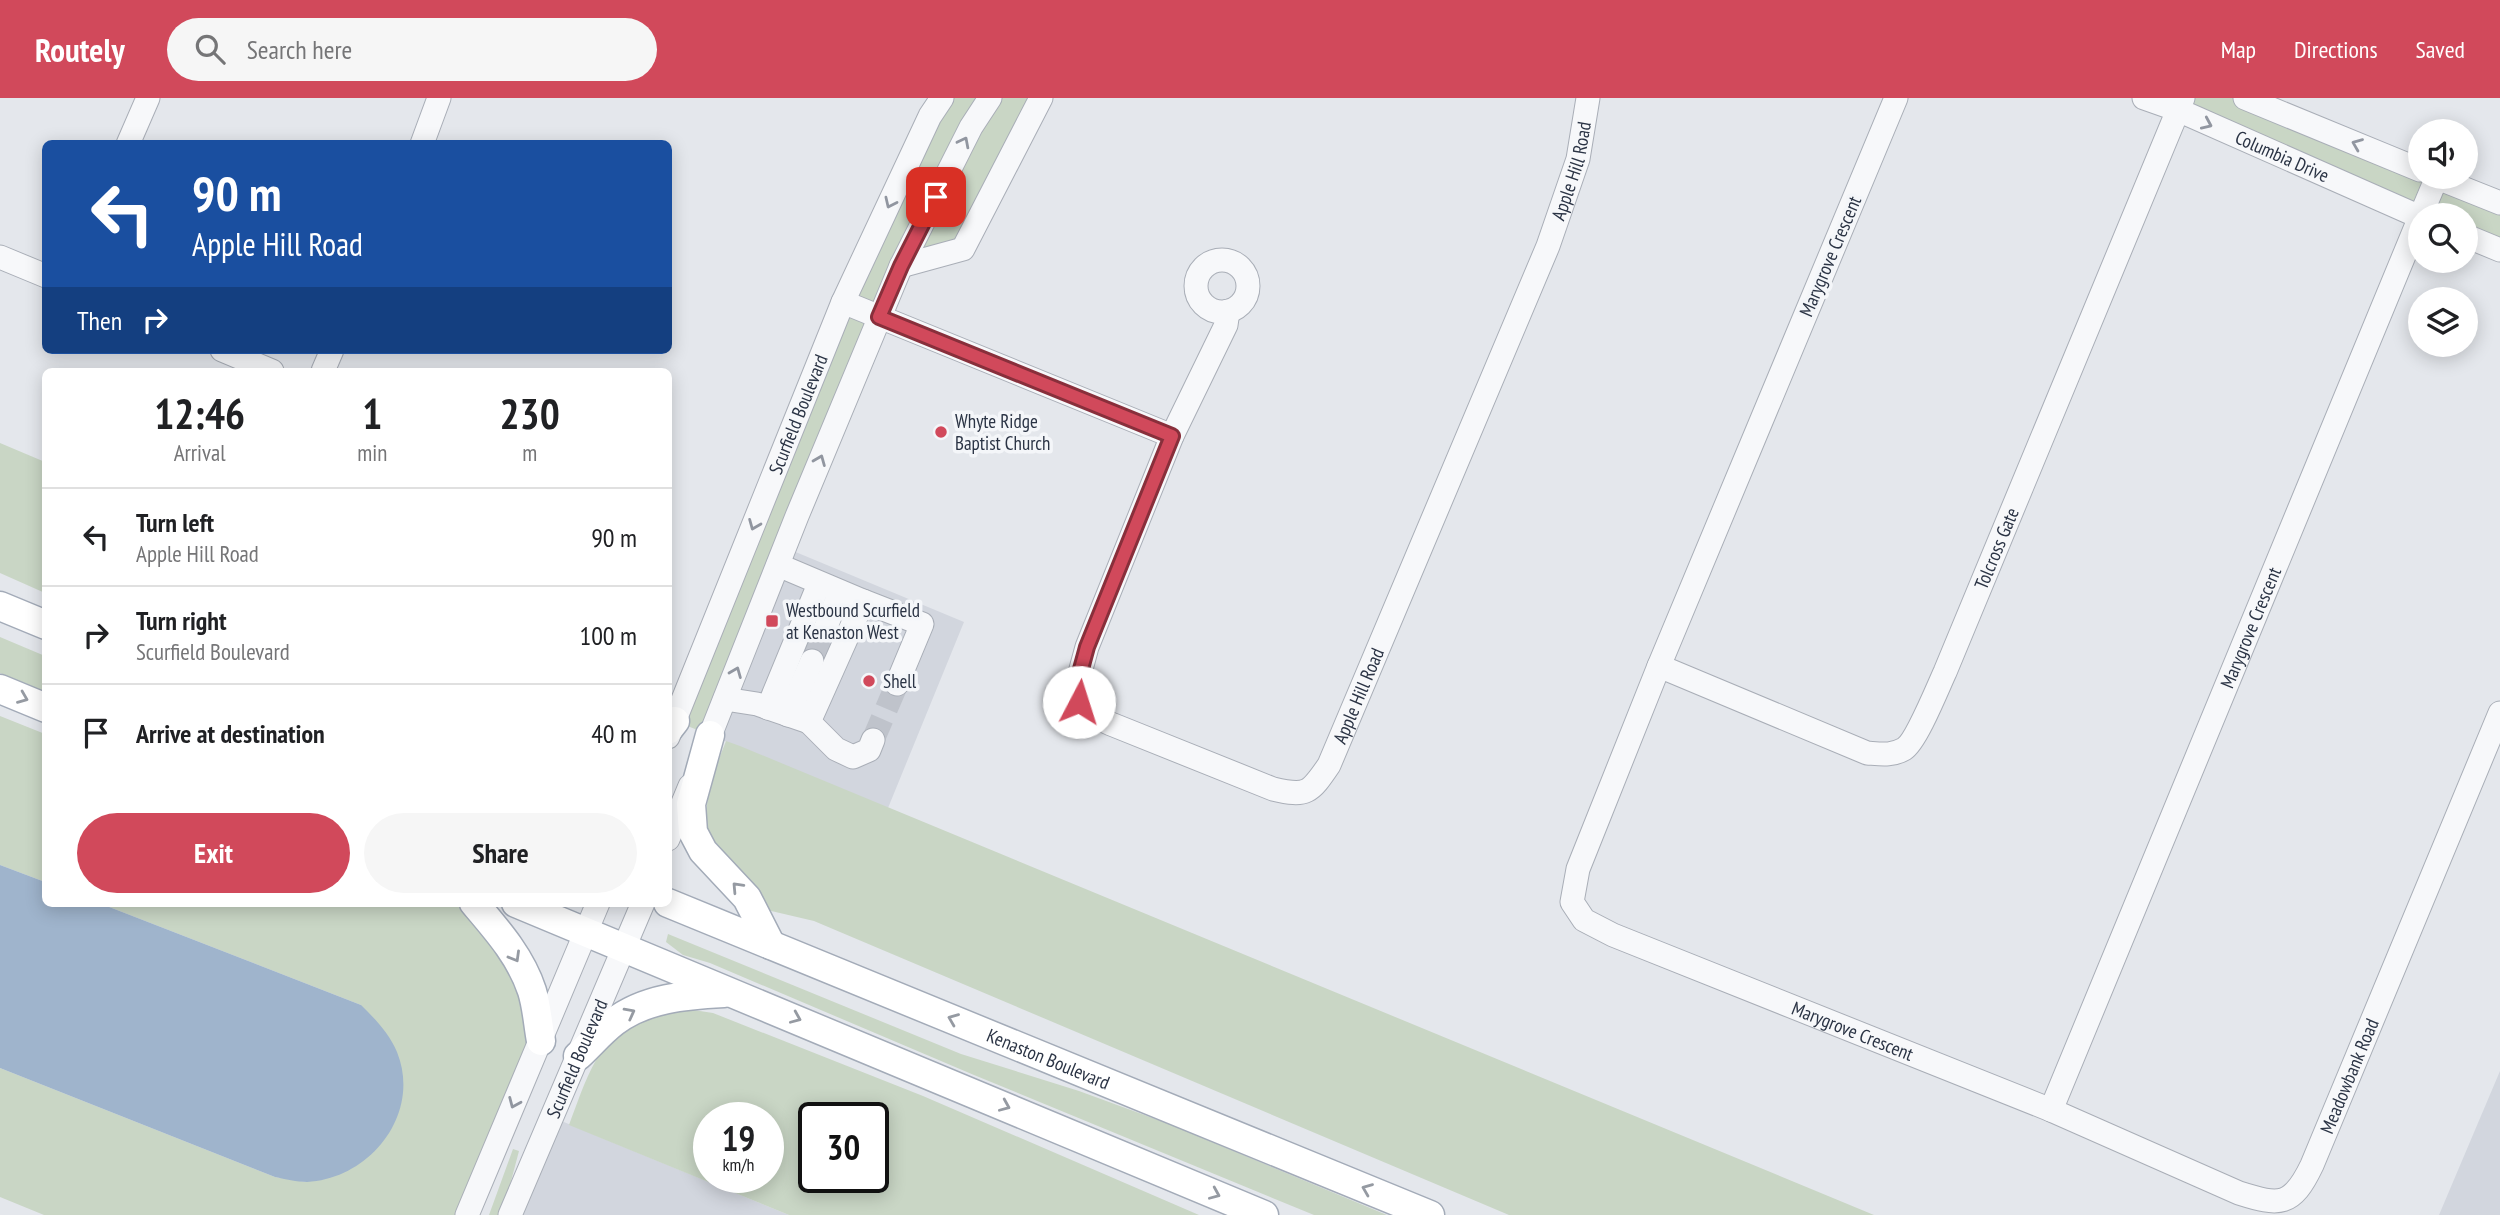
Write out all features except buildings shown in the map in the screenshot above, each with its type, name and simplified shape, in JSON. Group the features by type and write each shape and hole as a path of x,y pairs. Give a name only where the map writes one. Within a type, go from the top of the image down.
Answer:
{"main road":[{"path":"0,606 42,623"},
{"path":"0,622 42,638"},
{"path":"0,689 42,706"},
{"path":"710,735 691,804 693,832 703,851 747,898 771,945"},
{"name":"Kenaston Boulevard","path":"672,905 1430,1215"},
{"path":"477,907 505,939 533,992 541,1041"},
{"path":"526,907 1264,1215"},
{"path":"578,1056 615,1021 646,1005 683,995 733,992"}],"street":[{"path":"130,140 148,98"},
{"path":"423,140 439,98"},
{"name":"Scurfield Boulevard","path":"672,727 843,302 930,117 942,98"},
{"name":"Scurfield Boulevard","path":"672,829 901,266 971,127 990,98"},
{"path":"901,266 963,249 1041,98"},
{"name":"Apple Hill Road","path":"1228,311 1226,325 1172,436 1087,647 1078,680 1079,702 1092,715 1111,724 1273,789 1295,794 1314,788 1329,765 1548,246 1578,159 1588,98"},
{"name":"Marygrove Crescent","path":"1896,98 1658,666 1578,869 1572,902 1584,920 1613,935 2051,1110 2408,248"},
{"name":"Columbia Drive","path":"2144,98 2180,104 2408,211"},
{"name":"Columbia Drive","path":"2245,98 2408,165"},
{"name":"Tolcross Gate","path":"1658,666 1867,753 1888,755 1907,748 1945,672 2180,104"},
{"path":"2466,189 2500,203"},
{"path":"2478,241 2500,250"},
{"path":"0,257 42,274"},
{"path":"843,302 1172,436"},
{"path":"232,354 265,368"},
{"path":"778,565 922,624 897,684"},
{"path":"825,629 830,588"},
{"path":"789,715 830,588"},
{"path":"789,715 863,601"},
{"path":"789,715 812,661"},
{"path":"725,699 789,715 836,749 853,757 869,750 873,740"},
{"name":"Meadowbank Road","path":"2051,1110 2239,1193 2266,1202 2287,1199 2302,1185 2312,1165 2500,713"},
{"name":"Scurfield Boulevard","path":"467,1215 596,907"},
{"name":"Scurfield Boulevard","path":"510,1215 641,907"}],"shaded area":[{"path":"786,548 964,622 888,808 710,735"},
{"path":"2500,1071 2500,1215 2439,1215"},
{"path":"552,1117 693,1175 693,1193 736,1193 789,1215 510,1215"}],"green space":[{"path":"942,98 1041,98 963,249 901,266 710,735 675,721"},
{"path":"2144,98 2245,98 2408,165 2408,189 2466,189 2500,203 2500,250 2478,241 2478,203 2408,203 2408,210"},
{"path":"0,443 42,461 42,592 0,573"},
{"path":"0,637 42,655 42,691 0,673"},
{"path":"0,716 42,733 42,881 0,865"},
{"path":"726,741 1874,1215 1509,1215 814,921 767,910 707,846 705,820 710,782"},
{"path":"109,907 461,907 484,921 540,1029 468,1215 44,1215 0,1197 0,1068 275,1177 306,1182 361,1005"},
{"path":"668,934 961,1054 1079,1091 1169,1124 1387,1215 1314,1215 710,963 683,955 666,942"},
{"path":"680,1008 713,1013 923,1096 1199,1215 789,1215 735,1193 784,1193 784,1102 693,1102 693,1176 569,1125 588,1076 605,1046 630,1023 659,1012"},
{"path":"513,1149 519,1151 502,1215 489,1215"}],"water":[{"path":"0,865 42,881 42,907 109,907 361,1005 377,1021 397,1052 403,1075 402,1098 396,1120 385,1139 370,1156 351,1169 330,1178 307,1182 275,1177 0,1068"}],"tunnel":[{"path":"812,661 825,629"},
{"path":"873,740 897,684"}],"place":[{"name":"Whyte Ridge Baptist Church","path":"941,432"},
{"name":"Westbound Scurfield at Kenaston West","path":"772,621"},
{"name":"Shell","path":"869,681"}],"route":[{"path":"936,197 879,317 1172,436 1087,647 1078,680 1079,702"}]}
